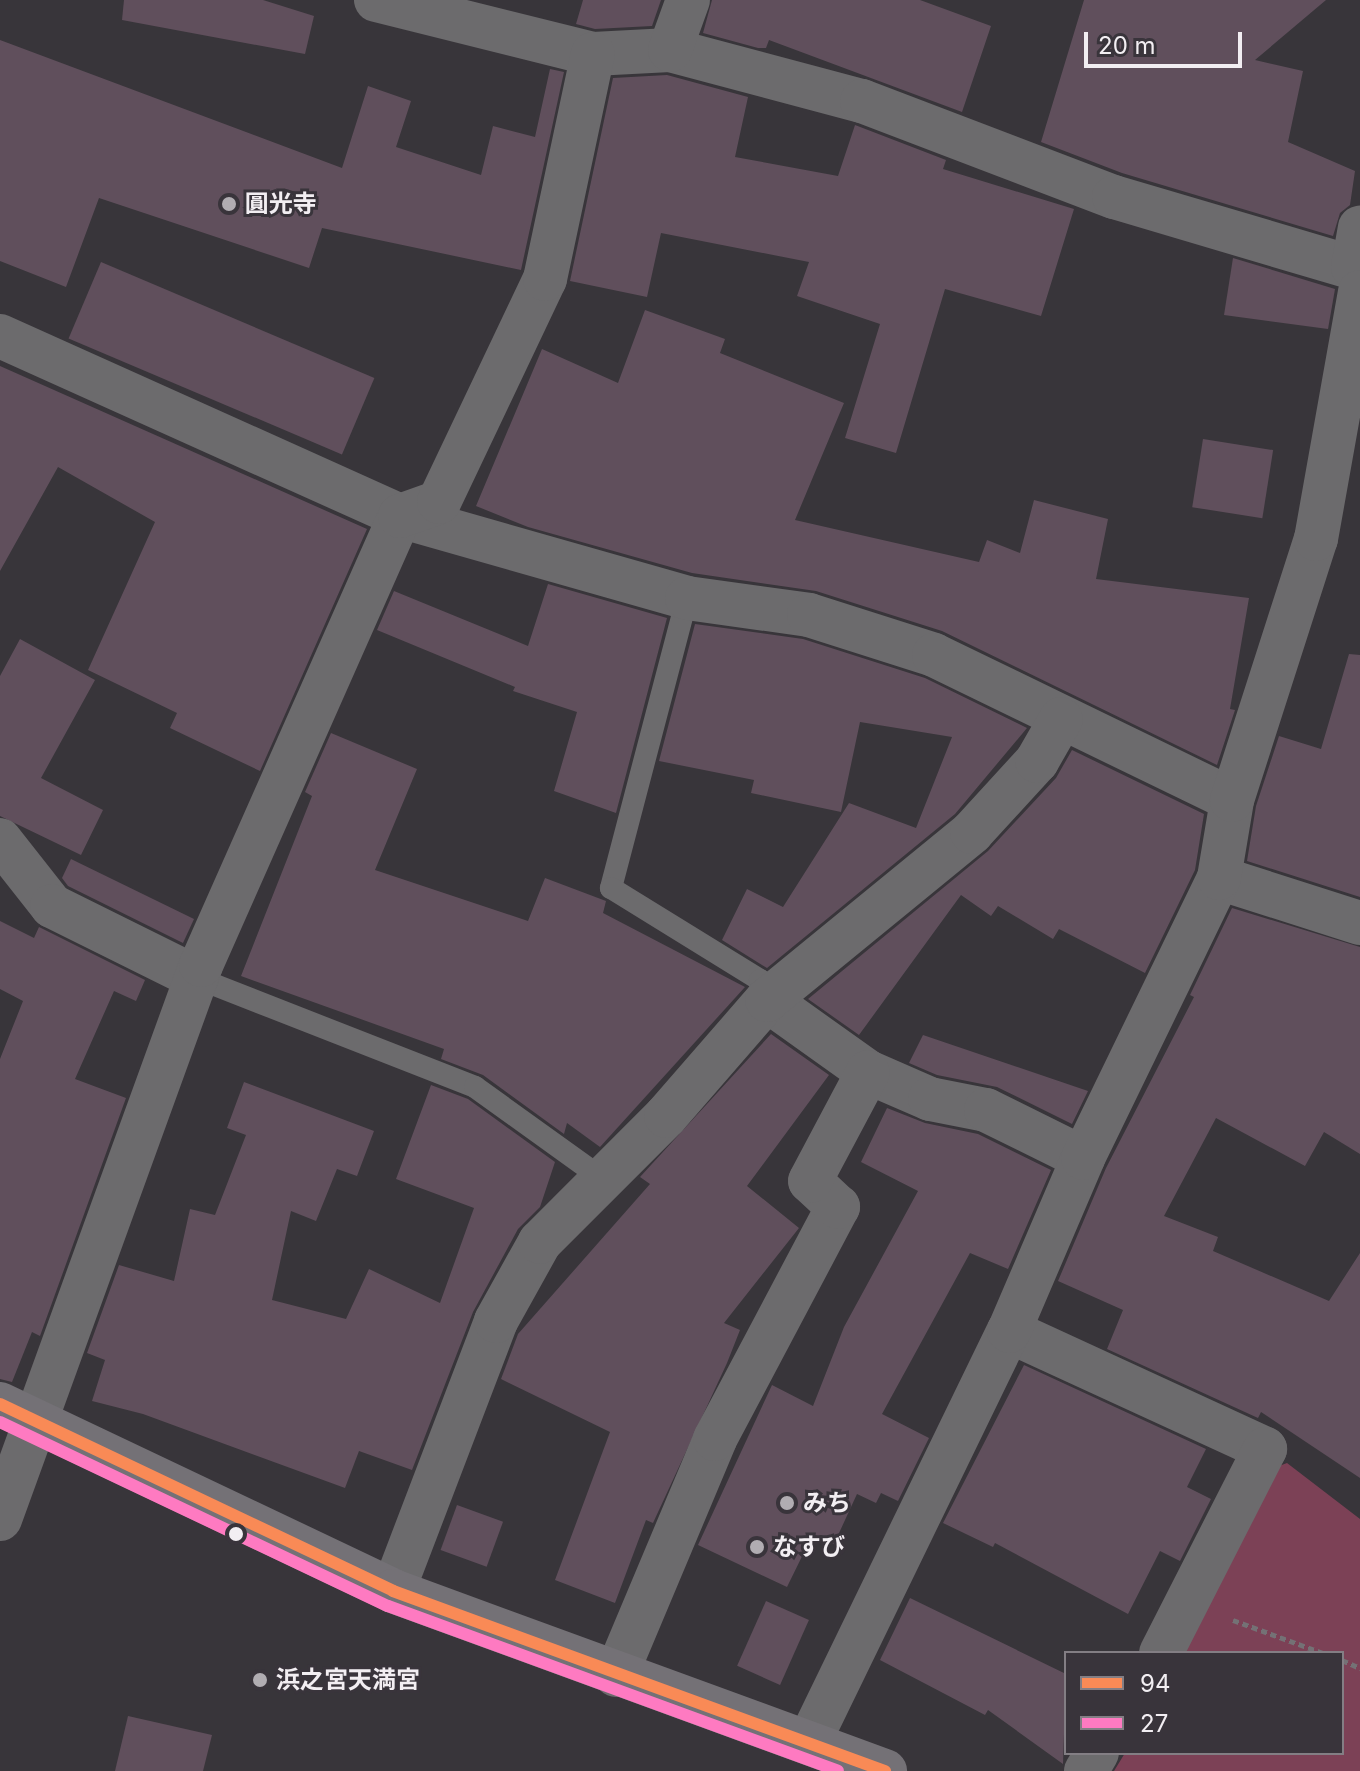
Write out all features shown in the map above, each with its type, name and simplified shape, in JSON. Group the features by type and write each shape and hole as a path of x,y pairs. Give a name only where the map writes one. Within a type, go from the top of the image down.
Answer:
{"highway":[{"path":"17,1413 393,1591 885,1771"}],"street":[{"path":"376,0 593,54 670,50 862,101 1114,197 1358,264 1316,539 1232,800 1219,878 1083,1158 1009,1331 809,1742"},
{"path":"670,50 688,0"},
{"path":"0,1519 17,1413 197,978 400,516 439,502 545,279 593,54"},
{"path":"0,336 400,516 687,598 809,615 934,655 1232,800"},
{"path":"393,1591 496,1321 540,1242 603,1179 767,1000 972,832 1037,761 1061,719"},
{"path":"0,840 52,906 197,978"},
{"path":"1219,878 1360,923"},
{"path":"767,1000 868,1072 930,1099 986,1110 1083,1158"},
{"path":"616,1675 715,1439 838,1207 810,1181 868,1072"},
{"path":"1009,1331 1265,1449 1162,1651"}],"lane":[{"path":"687,598 611,888 760,980 767,1000"},
{"path":"197,978 475,1087 603,1179"}],"path":[{"path":"1188,1604 1317,1651"}],"shaded area":[{"path":"1287,1463 1360,1519 1360,1771 1114,1771 1124,1755 1344,1755 1344,1651 1186,1651 1266,1471"}],"building":[{"path":"124,0 263,0 314,16 305,54 122,20"},
{"path":"583,0 661,0 652,26 595,29 576,24"},
{"path":"712,0 920,0 991,26 962,112 769,40 766,48 758,48 703,33"},
{"path":"1084,0 1326,0 1255,60 1303,71 1288,142 1355,171 1350,205 1340,213 1333,236 1122,173 1041,142"},
{"path":"0,40 342,168 368,86 411,101 396,147 481,175 493,126 535,137 550,69 564,72 521,270 322,228 309,268 99,198 66,287 0,261"},
{"path":"667,75 748,97 735,157 838,176 855,125 946,160 943,169 1074,209 1041,316 945,289 896,453 845,438 880,324 797,296 809,262 661,233 647,297 570,281 613,78"},
{"path":"1233,258 1335,289 1328,329 1224,315"},
{"path":"101,262 374,378 342,454 69,338"},
{"path":"645,310 725,339 720,353 844,403 795,520 979,562 987,540 1020,553 1034,500 1108,519 1096,579 1249,598 1230,709 1235,710 1217,765 942,631 816,591 692,573 528,527 476,506 542,349 618,383"},
{"path":"0,366 367,529 260,771 170,728 177,713 88,670 155,522 58,467 0,571"},
{"path":"1203,439 1273,450 1262,518 1192,507"},
{"path":"548,584 667,618 616,813 554,791 577,712 513,691 515,687 377,630 394,591 528,646"},
{"path":"695,624 803,639 925,678 1027,728 955,814 767,968 722,940 747,889 783,907 849,803 916,828 952,737 860,722 841,812 751,793 754,780 659,761"},
{"path":"20,639 95,680 41,778 103,810 81,855 0,816 0,676"},
{"path":"1349,654 1360,655 1360,897 1247,861 1256,806 1279,736 1321,749"},
{"path":"331,733 417,769 375,870 528,921 545,878 606,901 603,913 745,987 600,1147 567,1123 564,1134 483,1075 441,1059 444,1049 241,976 312,796 305,792"},
{"path":"1072,750 1204,814 1195,870 1145,973 1059,929 1053,939 998,906 991,916 961,895 859,1035 808,999 988,851 1056,778"},
{"path":"71,859 194,919 183,943 68,886 62,878"},
{"path":"1232,908 1360,947 1360,1154 1324,1132 1305,1166 1216,1118 1164,1216 1218,1237 1213,1251 1329,1301 1360,1253 1360,1478 1261,1412 1258,1418 1107,1349 1123,1310 1058,1281 1106,1168 1194,997 1190,995"},
{"path":"0,921 34,938 39,927 145,980 136,1001 114,991 75,1079 126,1098 40,1336 32,1332 12,1382 0,1379 0,1059 23,1001 0,989"},
{"path":"771,1034 829,1075 747,1186 799,1228 724,1323 740,1330 653,1523 646,1520 615,1603 555,1580 610,1432 501,1379 518,1334 650,1184 640,1177"},
{"path":"923,1035 1088,1091 1072,1124 997,1087 937,1075 909,1063"},
{"path":"244,1082 374,1131 357,1176 337,1169 316,1221 291,1211 272,1300 346,1319 369,1269 440,1303 474,1208 396,1179 431,1085 468,1099 555,1162 540,1207 518,1229 473,1312 412,1470 359,1451 345,1488 143,1414 92,1401 105,1360 87,1353 119,1265 174,1281 190,1209 215,1215 246,1135 227,1128"},
{"path":"887,1108 925,1123 978,1134 1051,1170 1008,1269 970,1253 882,1414 929,1438 898,1501 881,1493 876,1503 857,1494 834,1544 813,1534 787,1587 698,1545 772,1385 813,1406 844,1327 918,1191 861,1162"},
{"path":"1024,1365 1206,1449 1187,1487 1211,1499 1180,1561 1160,1551 1128,1614 995,1543 993,1547 943,1523"},
{"path":"457,1505 503,1522 487,1567 441,1550"},
{"path":"910,1598 1064,1673 1063,1764 988,1710 985,1715 880,1660"},
{"path":"766,1601 809,1620 780,1685 737,1666"},
{"path":"128,1716 212,1735 203,1771 115,1771"}],"transit line":[{"name":"94","path":"0,1404 393,1591 885,1771"},
{"name":"27","path":"0,1422 388,1606 838,1771"}],"place":[{"name":"圓光寺","path":"229,204"},
{"name":"みち","path":"787,1503"},
{"name":"なすび","path":"757,1547"},
{"name":"浜之宮天満宮","path":"260,1680"}]}
